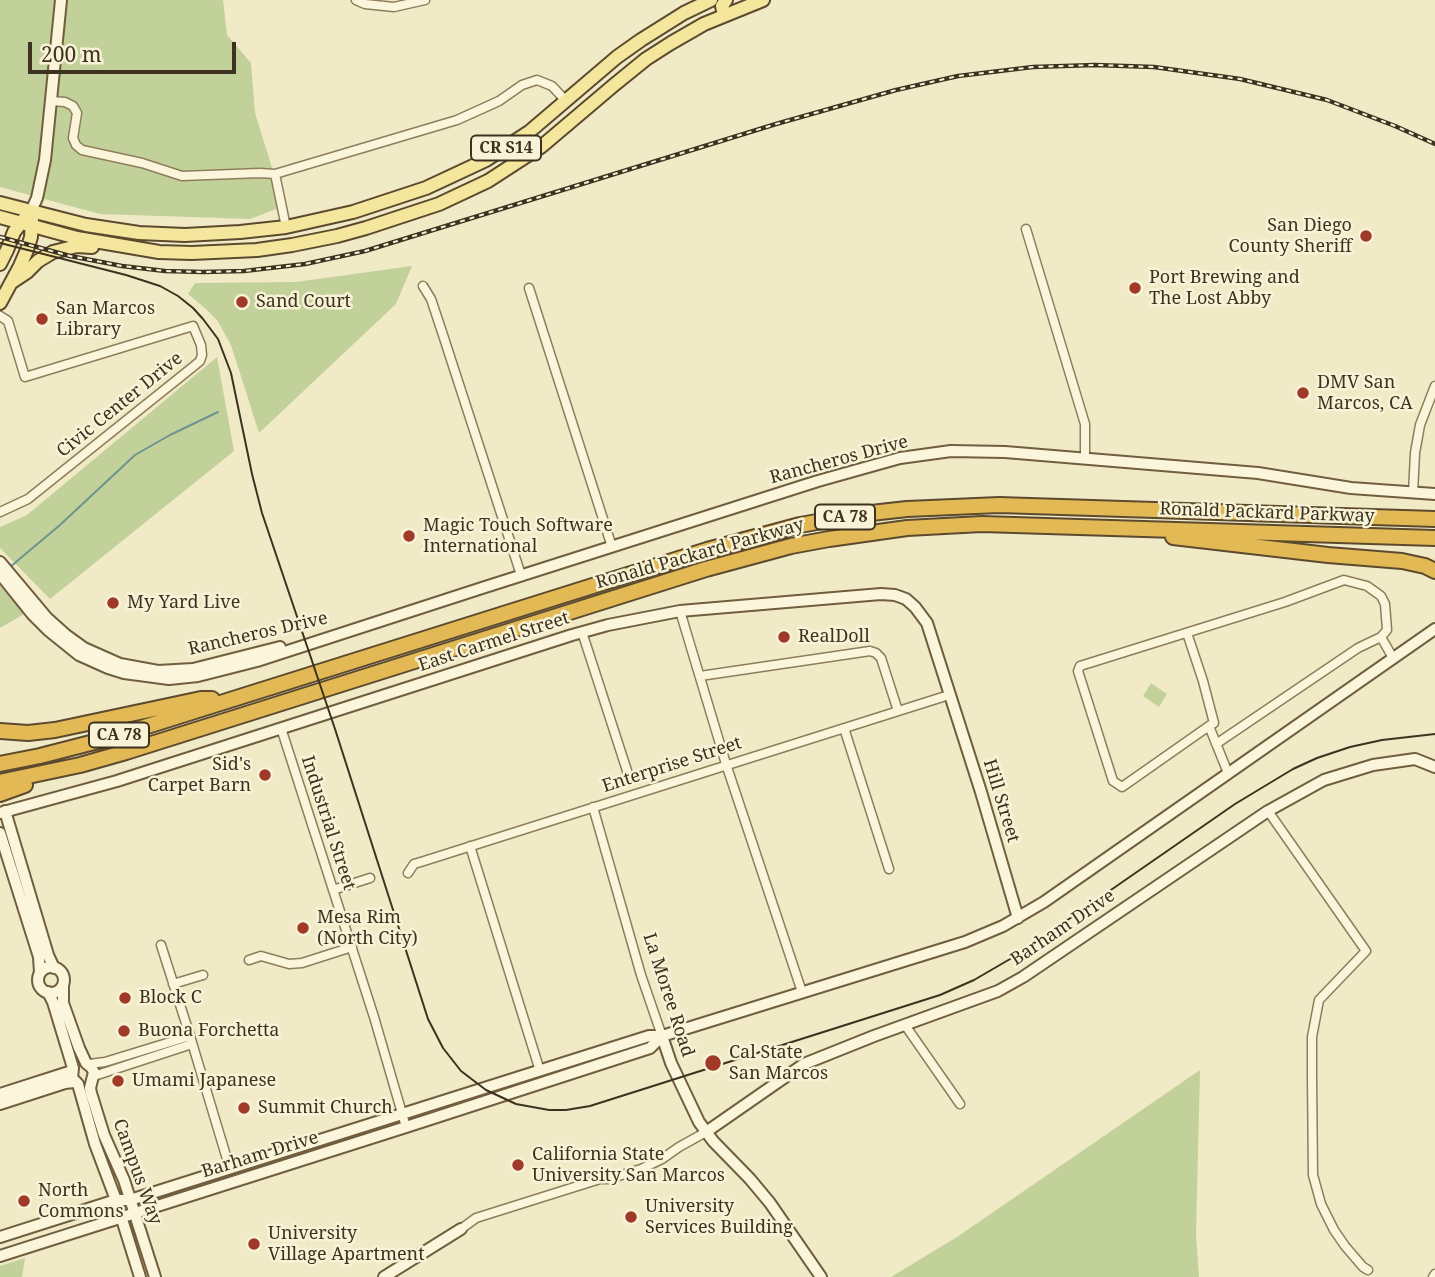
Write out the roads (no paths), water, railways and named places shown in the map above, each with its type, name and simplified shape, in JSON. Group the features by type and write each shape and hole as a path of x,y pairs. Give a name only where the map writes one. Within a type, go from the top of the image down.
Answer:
{"highway":[{"name":"Ronald Packard Parkway","path":"0,764 81,746 706,550 789,528 862,514 999,505 1435,519"},
{"name":"Ronald Packard Parkway","path":"0,782 80,765 693,573 791,546 870,532 944,525 1023,524 1435,538"},
{"path":"1126,527 1166,536 1402,561 1435,571"},
{"path":"0,731 28,733 55,730 201,699 235,698"},
{"path":"0,794 80,765"}],"main road":[{"path":"0,303 27,250 26,225 37,198 45,160 61,0"},
{"name":"CR S14","path":"0,203 86,225 185,235 286,227 362,209 447,179 510,145 536,127 640,40 696,3 711,0"},
{"path":"704,24 716,0"},
{"path":"724,15 722,6 726,0"},
{"name":"CR S14","path":"0,217 77,238 159,252 192,253 257,250 292,245 337,236 404,217 449,200 488,181 542,146 646,59 704,24 763,0"},
{"path":"542,146 548,132 568,115 566,101"},
{"path":"0,264 14,232 26,225"},
{"path":"12,282 38,261 68,247 159,252"},
{"name":"Rancheros Drive","path":"0,562 48,630 79,655 124,673 169,680 198,676 257,661 818,481 900,458 951,451 1005,452 1258,473 1351,488 1435,494"},
{"name":"Rancheros Drive","path":"0,574 31,606"},
{"name":"East Carmel Street","path":"2,812 117,781 582,632 680,611 873,594 895,595 906,599 915,607 926,623 949,695"},
{"name":"Barham Drive","path":"116,1200 131,1200 649,1036 662,1036 965,942 1018,918 1143,834 1435,629"},
{"name":"Hill Street","path":"949,695 1018,918"},
{"name":"Barham Drive","path":"706,1132 804,1065 874,1036 998,991 1023,977 1268,811 1324,780 1373,765 1415,759 1435,767"},
{"name":"Campus Way","path":"2,812 48,955 54,968 63,976 63,1003 87,1064 93,1069 91,1093 104,1135 131,1200 155,1277"},
{"name":"Campus Way","path":"0,833 39,925 39,985 48,992 53,1002 95,1144 140,1277"},
{"path":"40,973 46,968 54,968"},
{"path":"48,992 57,991 63,985"},
{"name":"Barham Drive","path":"121,1217 650,1048 662,1036"},
{"name":"La Moree Road","path":"662,1036 671,1063 706,1132 770,1203 821,1277"},
{"path":"0,1104 65,1083 74,1076 79,1063 87,1064"},
{"path":"0,1094 74,1076 88,1084 93,1078"},
{"path":"0,1237 116,1200"},
{"path":"0,1256 121,1217"},
{"path":"384,1277 461,1230"}],"street":[{"path":"356,0 365,4 394,7 425,0"},
{"path":"51,101 65,102 73,106 77,113 73,138 82,150 142,163 182,176 275,174 457,120 499,101 522,85 537,80 552,86 566,101"},
{"path":"275,174 286,227"},
{"path":"1026,229 1085,424 1085,459"},
{"path":"423,286 431,299 522,575"},
{"path":"529,288 612,547"},
{"name":"Civic Center Drive","path":"0,316 8,321 25,377 193,326 202,355 194,366 28,499 0,512"},
{"path":"1413,493 1415,453 1420,425 1435,386"},
{"path":"1187,633 1214,723 1122,787 1113,781 1078,671 1080,666 1285,602 1344,580 1367,586 1381,596 1385,604 1387,630 1381,637 1326,668 1216,744"},
{"path":"680,611 726,764 803,992"},
{"path":"582,632 630,780"},
{"path":"1381,637 1393,658"},
{"path":"700,676 870,651 881,658 898,711"},
{"name":"Enterprise Street","path":"408,873 414,864 949,695"},
{"path":"1209,726 1228,773"},
{"name":"Industrial Street","path":"281,728 374,1017 406,1128"},
{"path":"844,728 889,869"},
{"name":"La Moree Road","path":"593,807 641,975 662,1036"},
{"path":"1268,811 1366,951 1319,1000 1312,1037 1312,1077 1313,1175 1321,1204 1345,1246 1368,1270"},
{"path":"470,846 540,1071"},
{"path":"333,890 370,878"},
{"path":"161,946 191,1040 226,1170"},
{"path":"249,960 261,956 289,964 302,963 352,947"},
{"path":"173,984 203,975"},
{"path":"905,1025 960,1104"},
{"path":"87,1064 191,1040"},
{"path":"93,1078 191,1040"},
{"path":"461,1230 476,1218 641,1169 706,1132"}],"waterway":[{"path":"10,567 135,455 218,412"}],"tram line":[{"path":"0,243 160,286 193,308 218,339 231,373 262,513 428,1019 443,1048 461,1071 486,1090 516,1104 549,1110 590,1106 940,995 974,980 1017,955 1235,804 1293,769 1350,747 1435,734"}],"railway":[{"path":"0,237 70,256 165,271 244,271 305,264 365,251 776,124 896,90 958,76 1033,67 1154,67 1240,79 1327,100 1435,144"}],"place":[{"name":"San Diego County Sheriff","path":"1366,236"},
{"name":"Port Brewing and The Lost Abby","path":"1135,288"},
{"name":"Sand Court","path":"242,302"},
{"name":"San Marcos Library","path":"42,319"},
{"name":"DMV San Marcos, CA","path":"1303,393"},
{"name":"Magic Touch Software International","path":"409,536"},
{"name":"My Yard Live","path":"113,603"},
{"name":"RealDoll","path":"784,637"},
{"name":"Sid's Carpet Barn","path":"265,775"},
{"name":"Mesa Rim (North City)","path":"303,928"},
{"name":"Block C","path":"125,998"},
{"name":"Buona Forchetta","path":"124,1031"},
{"name":"Cal State San Marcos","path":"713,1063"},
{"name":"Umami Japanese","path":"118,1081"},
{"name":"Summit Church","path":"244,1108"},
{"name":"California State University San Marcos","path":"518,1165"},
{"name":"North Commons","path":"24,1201"},
{"name":"University Services Building","path":"631,1217"},
{"name":"University Village Apartment","path":"254,1244"}]}
